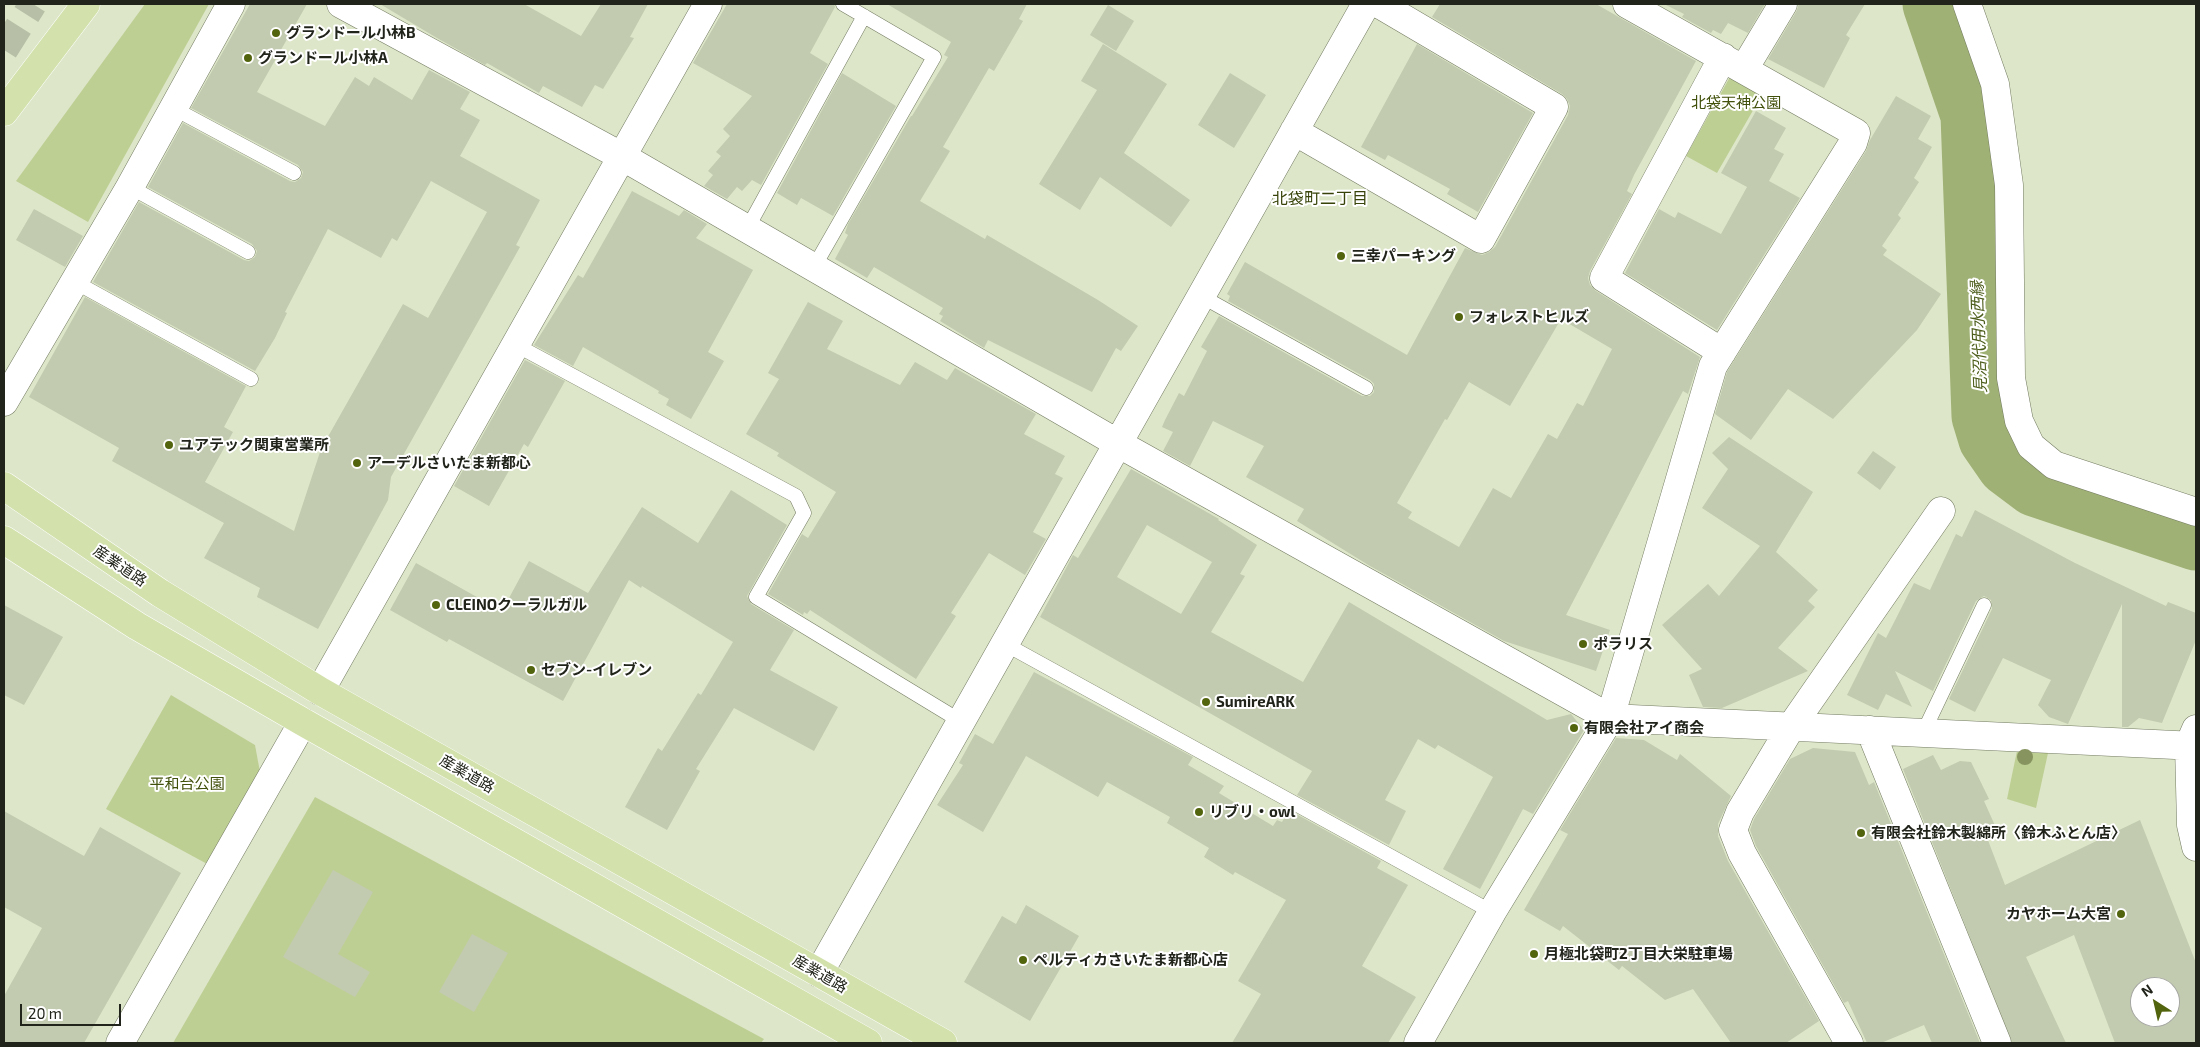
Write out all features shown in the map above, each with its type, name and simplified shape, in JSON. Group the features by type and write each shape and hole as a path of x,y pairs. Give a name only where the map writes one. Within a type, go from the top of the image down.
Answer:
{"main road":[{"path":"4,112 86,4"},
{"name":"産業道路","path":"4,486 160,593 320,691 942,1043"},
{"path":"4,540 137,626 868,1043"}],"street":[{"path":"4,402 130,187 231,4"},
{"path":"341,4 623,157 1119,444 1610,718 1923,733 2194,740 2191,825 2196,847"},
{"path":"320,691 708,4"},
{"path":"819,973 1366,4"},
{"path":"1294,131 1481,238 1554,107 1379,4"},
{"path":"1418,1043 1492,912 1610,718 1713,366 1853,143 1856,133 1628,4"},
{"path":"1722,352 1604,278 1734,63 1782,4"},
{"path":"1967,4 1995,84 2008,185 2011,378 2019,422 2031,446 2054,465 2196,512"},
{"path":"1849,1043 1742,853 1733,830 1744,805 1791,726 1941,510"},
{"path":"120,1043 303,722"},
{"path":"1870,730 1997,1043"}],"lane":[{"path":"814,267 934,57 843,4"},
{"path":"747,229 864,16"},
{"path":"173,108 294,174"},
{"path":"130,187 248,252"},
{"path":"75,282 251,379"},
{"path":"1201,296 1366,388"},
{"path":"516,345 796,496 804,513 756,597 962,722"},
{"path":"1923,733 1984,605"},
{"path":"1005,644 1492,912"}],"green space":[{"path":"145,4 209,4 88,222 16,181"},
{"name":"北袋天神公園","path":"1731,75 1763,93 1717,173 1686,156"},
{"name":"平和台公園","path":"171,695 255,745 260,772 209,865 106,809"},
{"path":"2018,746 2048,753 2036,808 2007,799"},
{"path":"315,797 764,1039 761,1043 173,1043"}],"building":[{"path":"250,4 307,4 257,92 325,126 355,77 369,86 374,77 412,100 429,70 470,92 460,109 480,120 460,156 540,200 516,245 520,247 391,477 388,500 318,629 257,597 260,588 204,558 224,523 112,461 119,448 29,397 85,297 246,386 224,427 233,432 205,482 294,531 321,449 403,304 428,318 487,212 431,181 397,241 392,238 381,258 328,229 285,312 287,313 275,338 255,371 93,282 139,202 244,260 249,261 255,257 257,251 252,244 148,187 183,123 290,181 295,182 301,178 303,172 298,165 191,108"},
{"path":"380,4 524,4 581,36 601,4 648,4 630,37 634,38 603,89 595,85 582,107 543,86 539,93 487,63 485,65"},
{"path":"727,4 834,4 835,7 810,53 828,64 761,185 752,180 742,191 737,187 727,199 704,186 713,175 708,171 721,156 716,152 730,136 723,129 752,96 693,63"},
{"path":"887,4 1027,4 1019,19 1023,21 994,71 989,68 943,147 950,151 920,201 985,239 987,235 1098,300 1138,326 1121,351 1116,348 1092,392 988,340 984,348 940,321 943,316 939,314 943,308 874,267 867,278 835,259 848,235 845,233 848,224 948,57 944,55 951,42"},
{"path":"1440,4 1596,4 1696,61 1634,175 1627,191 1632,194 1588,278 1590,285 1596,291 1700,357 1688,394 1683,391 1566,615 1610,630 1596,671 1504,641 1370,566 1297,521 1304,509 1246,477 1264,446 1213,421 1190,466 1163,451 1173,432 1162,427 1179,393 1184,396 1207,351 1201,347 1219,316 1362,396 1370,396 1374,392 1374,384 1370,380 1228,301 1230,296 1227,294 1245,262 1407,355 1465,248 1482,255 1495,247 1568,115 1570,106 1562,94 1432,17","holes":["1561,319 1612,349 1583,406 1577,403 1557,439 1548,434 1511,498 1493,488 1459,547 1408,518 1412,512 1397,503 1445,419 1447,420 1469,382 1510,406"]},
{"path":"1664,4 1765,4 1748,33 1728,23 1721,34 1713,30 1711,33 1682,17 1684,14"},
{"path":"1799,4 1865,4 1846,35 1850,38 1824,88 1768,59"},
{"path":"1108,5 1134,21 1116,51 1090,35"},
{"path":"1103,44 1167,84 1124,153 1190,200 1171,227 1100,177 1080,210 1039,184 1097,90 1081,81"},
{"path":"1417,44 1533,113 1478,212 1447,194 1450,189 1388,155 1385,160 1361,147"},
{"path":"842,73 896,106 833,216 801,198 797,205 777,193"},
{"path":"1230,73 1266,95 1234,148 1198,125"},
{"path":"1896,96 1931,116 1918,139 1932,147 1914,178 1919,182 1898,215 1901,218 1882,246 1887,250 1883,255 1941,294 1917,330 1833,419 1788,389 1751,440 1715,414 1727,372 1866,151 1870,140"},
{"path":"1756,111 1786,128 1774,149 1784,154 1769,181 1800,198 1717,330 1625,273 1659,209 1675,218 1678,212 1721,234 1747,187 1721,173"},
{"path":"632,191 679,216 684,210 707,224 696,238 753,270 708,352 724,361 691,419 666,405 669,399 658,393 659,391 583,347 573,366 534,345 578,275 583,278"},
{"path":"34,209 83,236 65,267 16,240"},
{"path":"808,302 843,321 827,349 900,385 915,362 947,380 955,368 1036,414 1024,434 1065,456 1055,474 1063,478 1033,532 1046,539 1025,575 989,553 951,613 956,616 916,679 810,610 807,614 804,612 803,615 768,594 802,534 808,538 836,492 777,456 779,453 746,434 779,379 768,373"},
{"path":"525,360 565,381 528,447 524,444 489,506 454,486"},
{"path":"1729,437 1813,492 1776,552 1818,590 1808,601 1815,607 1778,648 1808,671 1722,708 1703,707 1689,675 1702,669 1662,625 1708,584 1719,596 1760,546 1702,508 1728,469 1712,453"},
{"path":"1873,451 1896,467 1880,490 1857,473"},
{"path":"1131,469 1219,519 1257,545 1240,574 1245,576 1211,632 1303,682 1349,602 1547,720 1571,714 1584,730 1533,814 1523,809 1480,889 1443,869 1493,777 1438,745 1435,749 1418,739 1385,800 1406,811 1389,845 1297,795 1312,771 1040,617 1073,555 1078,558","holes":["1147,525 1212,562 1181,614 1117,577"]},
{"path":"731,490 787,525 747,596 751,604 794,630 770,670 838,707 814,751 734,708 696,769 700,771 667,830 625,807 658,748 662,751 698,693 701,695 733,642 642,586 641,588 629,580 563,701 449,639 447,642 390,610 416,563 502,611 529,561 588,593 642,507 698,543"},
{"path":"1975,510 2075,563 2166,606 2168,602 2196,613 2196,640 2162,723 2139,718 2128,727 2122,727 2122,604 2068,724 2049,717 2038,705 2051,680 2003,658 1975,712 1949,699 1992,609 1991,600 1984,596 1976,601 1933,691 1895,671 1912,707 1886,694 1878,710 1847,695 1878,633 1886,638 1914,583 1930,590 1956,534 1962,537"},
{"path":"4,605 63,637 24,705 4,695"},
{"path":"1034,672 1193,757 1188,765 1224,786 1219,793 1273,826 1277,820 1282,822 1289,810 1381,861 1377,868 1408,885 1362,966 1416,997 1388,1043 1232,1043 1261,994 1238,981 1286,900 1235,872 1233,875 1204,857 1209,848 1167,823 1170,817 1107,782 1098,797 1026,756 983,832 937,805 963,765 959,763 975,734 993,744"},
{"path":"1616,738 1644,740 1677,760 1680,754 1731,796 1718,824 1718,836 1728,861 1819,1021 1786,1043 1731,1043 1693,989 1665,1000 1622,966 1619,970 1563,926 1560,931 1524,910 1568,834 1560,830"},
{"path":"1813,748 1855,752 1869,785 1874,782 1980,1043 1932,1043 1924,1025 1881,1043 1867,1043 1848,1001 1844,1003 1756,846 1750,830 1754,819 1790,759"},
{"path":"1933,755 1941,770 1960,761 1971,762 1989,799 1984,801 1997,830 1986,835 2005,885 2140,820 2196,963 2196,1043 2115,1043 2074,935 2026,957 2066,1043 2012,1043 1903,769"},
{"path":"4,811 84,856 100,827 181,873 84,1043 4,1043 4,996 42,928 4,907"},
{"path":"333,870 373,892 338,954 370,972 355,997 283,957"},
{"path":"1026,905 1079,936 1030,1021 964,982 1002,916 1016,924"},
{"path":"472,934 508,953 474,1012 439,992"}],"waterway":[{"name":"見沼代用水西縁","path":"1933,4 1971,115 1982,416 1989,439 2007,465 2035,486 2196,540"}],"tunnel":[{"path":"4,50 33,4"}],"place":[{"name":"グランドール小林B","path":"276,33"},
{"name":"グランドール小林A","path":"248,58"},
{"name":"三幸パーキング","path":"1341,256"},
{"name":"フォレストヒルズ","path":"1459,317"},
{"name":"ユアテック関東営業所","path":"169,445"},
{"name":"アーデルさいたま新都心","path":"357,463"},
{"name":"CLEINOクーラルガル","path":"436,605"},
{"name":"ポラリス","path":"1583,644"},
{"name":"セブン-イレブン","path":"531,670"},
{"name":"SumireARK","path":"1206,702"},
{"name":"有限会社アイ商会","path":"1574,728"},
{"name":"リブリ・owl","path":"1199,812"},
{"name":"有限会社鈴木製綿所〈鈴木ふとん店〉","path":"1861,833"},
{"name":"カヤホーム大宮","path":"2121,914"},
{"name":"月極北袋町2丁目大栄駐車場","path":"1534,954"},
{"name":"ペルティカさいたま新都心店","path":"1023,960"}],"district":[{"name":"北袋町二丁目","path":"1320,199"}]}
